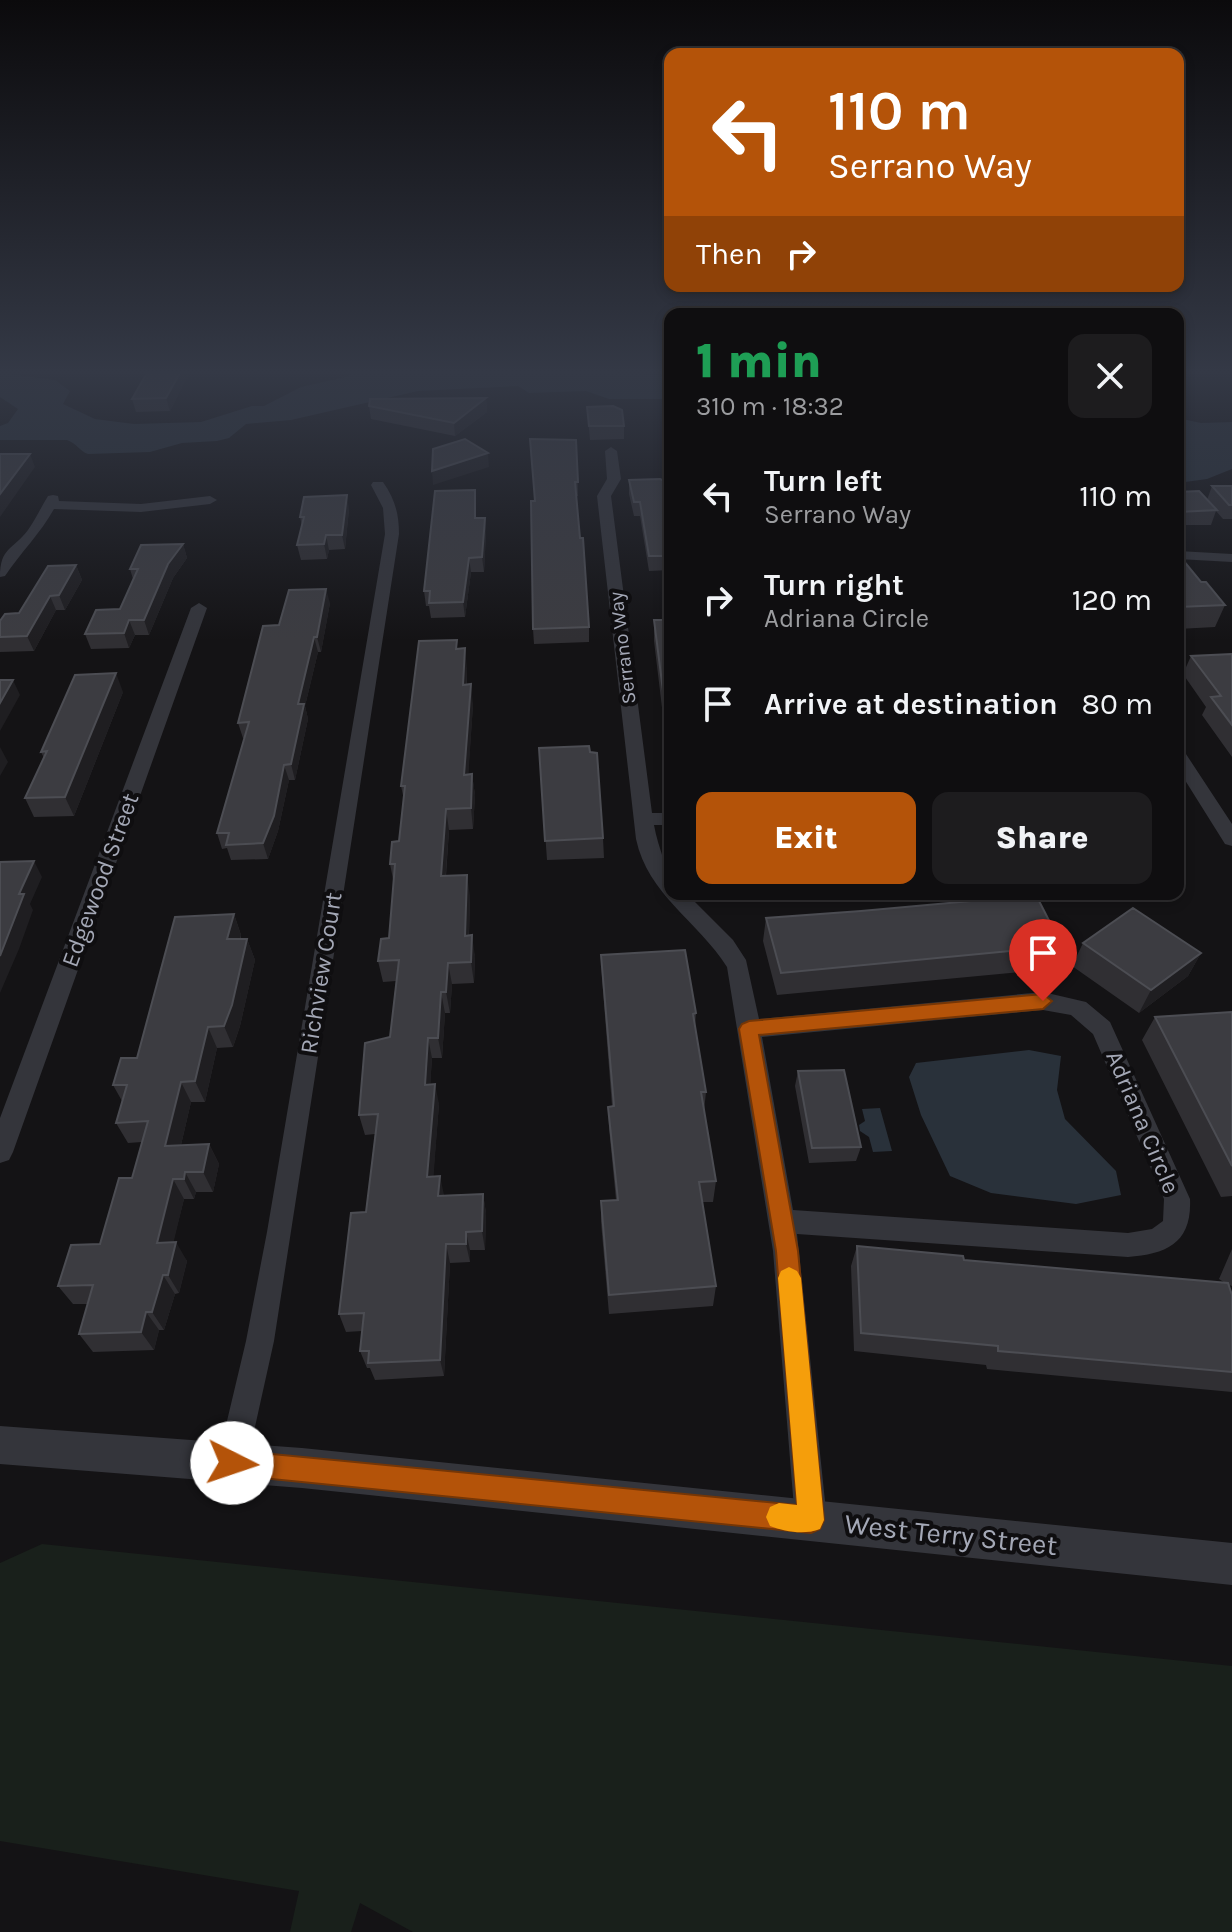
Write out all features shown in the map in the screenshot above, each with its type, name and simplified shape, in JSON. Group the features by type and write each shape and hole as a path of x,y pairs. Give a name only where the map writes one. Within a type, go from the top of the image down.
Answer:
{"street":[{"name":"Serrano Way","path":"615,461 621,479 604,496 647,849 664,882"},
{"name":"Richview Court","path":"232,1463 260,1341 280,1232 392,534 392,513 387,497 378,485"},
{"path":"0,573 14,550 32,535 51,502 141,508 210,500"},
{"path":"1184,555 1232,558"},
{"name":"Edgewood Street","path":"0,1152 199,608"},
{"path":"1184,764 1232,839"},
{"path":"643,819 664,819"},
{"path":"681,900 725,946 738,966 782,1221 811,1520"},
{"name":"Adriana Circle","path":"749,1029 1043,1001 1078,1008 1102,1028 1177,1199 1179,1217 1171,1232 1154,1244 1128,1245 782,1221"},
{"name":"West Terry Street","path":"0,1445 232,1463 1232,1564"}],"shaded area":[{"path":"1184,461 1232,461 1232,469 1207,479 1184,482"},
{"path":"1029,1050 1061,1056 1057,1090 1065,1119 1116,1171 1121,1195 1076,1204 991,1193 950,1176 921,1115 909,1077 916,1063"},
{"path":"880,1108 892,1151 873,1152 869,1137 860,1131 859,1125 865,1121 862,1109"},
{"path":"42,1544 1232,1666 1232,1932 413,1932 360,1903 351,1932 290,1932 299,1891 0,1841 0,1563"}],"building":[{"path":"0,461 25,461 0,494"},
{"path":"432,461 463,461 432,471"},
{"path":"532,461 577,461 578,482 575,482 580,538 583,538 589,627 533,629 531,501 535,501"},
{"path":"629,480 664,481 664,556 649,556 640,502 634,502"},
{"path":"1212,486 1232,486 1232,505 1229,505"},
{"path":"475,490 475,518 485,518 482,557 469,558 463,602 429,603 430,591 424,591 435,491"},
{"path":"1199,491 1217,510 1184,512 1184,492"},
{"path":"347,495 342,535 326,535 324,544 297,545 304,517 300,517 304,497"},
{"path":"183,544 168,564 144,620 129,620 124,633 85,634 96,610 120,609 138,569 130,569 141,545"},
{"path":"1184,561 1201,582 1206,582 1225,605 1184,607"},
{"path":"76,565 59,595 50,596 27,636 0,637 0,621 5,614 19,613 48,566"},
{"path":"326,589 317,637 314,637 298,704 304,704 291,764 284,765 274,816 263,843 226,845 229,833 217,833 249,722 238,723 263,626 279,625 289,590"},
{"path":"654,620 664,620 664,699"},
{"path":"457,640 456,649 465,648 463,685 471,684 464,775 472,774 471,808 446,809 441,876 467,875 465,936 472,935 471,962 448,963 446,992 441,992 438,1038 428,1038 425,1085 435,1084 427,1177 440,1176 438,1196 483,1194 482,1231 466,1232 466,1244 446,1244 440,1360 368,1363 369,1351 360,1351 364,1313 339,1314 351,1213 366,1212 378,1114 359,1115 365,1043 390,1037 399,960 378,961 381,939 389,938 395,864 390,864 392,842 399,841 405,786 401,786 419,641"},
{"path":"1232,654 1232,725 1211,697 1221,696 1191,656"},
{"path":"116,673 65,797 25,798 47,751 41,752 75,675"},
{"path":"0,680 13,680 0,703"},
{"path":"589,746 590,752 597,753 603,838 545,841 539,748"},
{"path":"34,861 19,894 24,894 0,956 0,862"},
{"path":"981,900 1039,900 1062,946 781,973 766,918"},
{"path":"1133,908 1201,953 1151,990 1083,943"},
{"path":"234,914 227,939 247,939 232,1005 224,1026 208,1027 195,1081 181,1082 165,1146 209,1144 203,1172 185,1172 184,1179 173,1179 157,1243 176,1242 168,1275 163,1275 152,1312 146,1312 141,1332 79,1334 93,1285 58,1286 71,1245 100,1244 119,1178 132,1178 148,1121 116,1123 127,1085 113,1085 121,1058 137,1058 175,917"},
{"path":"685,950 706,1092 701,1092 716,1181 699,1182 716,1286 609,1295 601,1201 618,1200 608,1107 614,1106 601,955"},
{"path":"1232,1012 1232,1166 1155,1017"},
{"path":"844,1070 861,1147 812,1148 798,1071"},
{"path":"857,1246 963,1256 964,1260 1228,1283 1232,1295 1232,1372 998,1351 998,1346 861,1333"}],"slow traffic":[{"path":"779,1517 811,1520 789,1278"}],"route":[{"path":"232,1463 811,1520 787,1251 749,1029 1043,1001"}]}
